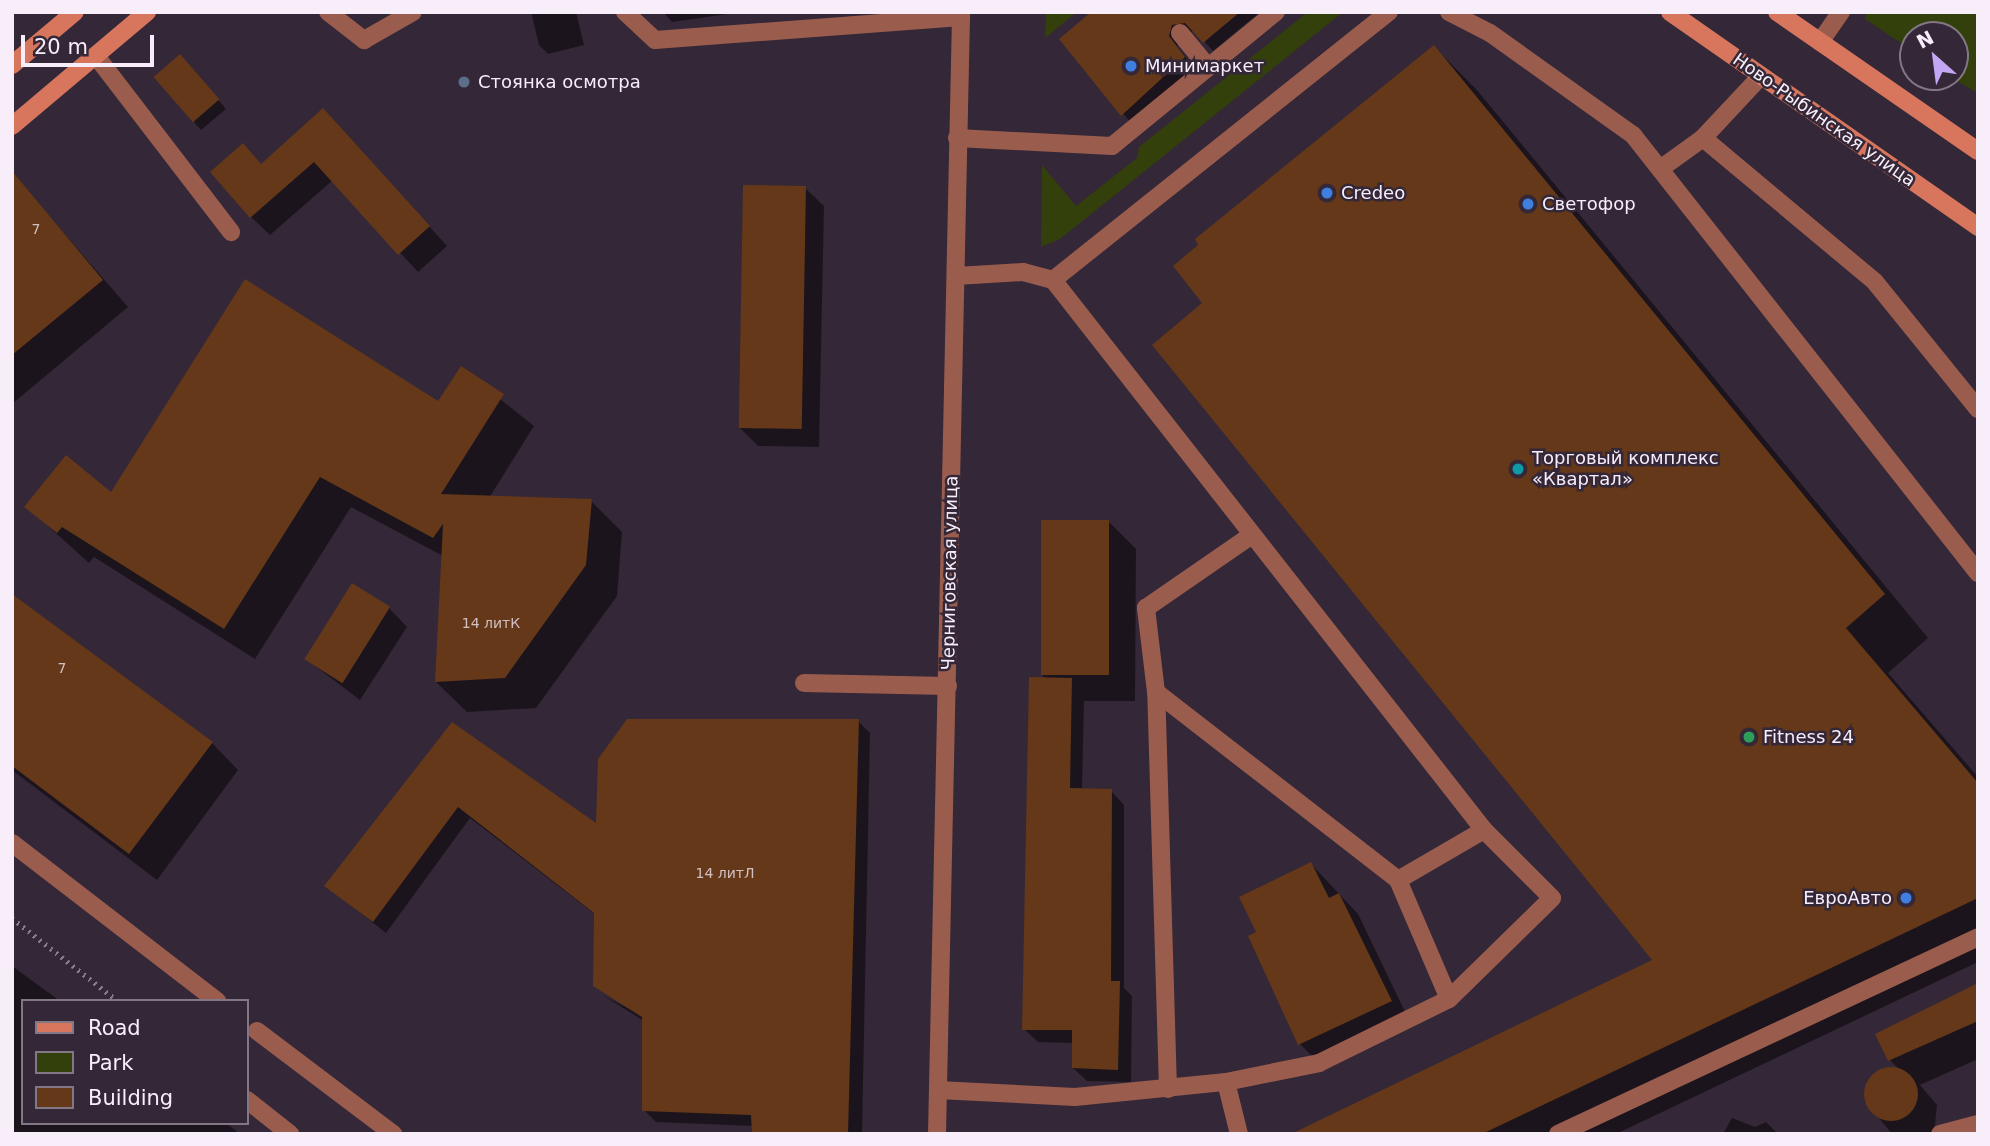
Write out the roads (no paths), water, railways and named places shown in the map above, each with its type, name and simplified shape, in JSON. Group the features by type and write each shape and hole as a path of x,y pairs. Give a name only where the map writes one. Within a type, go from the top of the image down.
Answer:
{"main road":[{"path":"12,65 75,12"},
{"path":"12,126 147,12"},
{"name":"Ново-Рыбинская улица","path":"1671,12 1978,227"},
{"path":"1777,12 1978,151"}],"street":[{"path":"328,12 364,40 413,12"},
{"path":"625,12 655,40 961,15"},
{"path":"957,138 1112,146 1276,12"},
{"path":"1054,280 1389,12"},
{"path":"1449,12 1490,33 1633,135 1978,573"},
{"path":"1820,42 1841,12"},
{"name":"Черниговская улица","path":"937,1134 961,15"},
{"path":"1180,33 1208,67"},
{"path":"96,56 231,232"},
{"path":"1660,169 1703,138 1761,76"},
{"path":"1703,138 1875,282 1978,409"},
{"path":"938,1090 1075,1097 1226,1082 1319,1063 1449,999 1552,898 1484,830 1054,280 1023,272 956,276"},
{"path":"1168,1089 1156,692 1146,608 1252,535"},
{"path":"804,683 948,685"},
{"path":"1156,692 1398,880 1449,999"},
{"path":"1398,880 1484,830"},
{"path":"12,843 215,999"},
{"path":"1558,1134 1978,937"},
{"path":"252,1027 393,1134"},
{"path":"1226,1082 1239,1134"},
{"path":"248,1101 290,1134"},
{"path":"1940,1134 1978,1124"}],"place":[{"name":"Минимаркет","path":"1131,66"},
{"name":"Стоянка осмотра","path":"464,82"},
{"name":"Credeo","path":"1327,193"},
{"name":"Светофор","path":"1528,204"},
{"name":"Торговый комплекс «Квартал»","path":"1518,469"},
{"name":"Fitness 24","path":"1749,737"},
{"name":"ЕвроАвто","path":"1906,898"}]}
